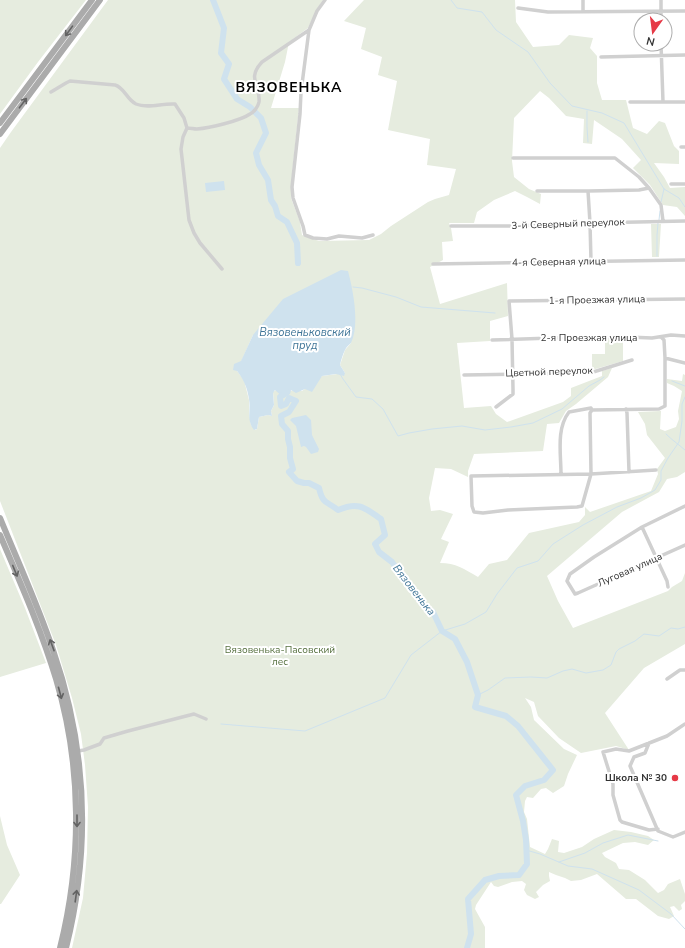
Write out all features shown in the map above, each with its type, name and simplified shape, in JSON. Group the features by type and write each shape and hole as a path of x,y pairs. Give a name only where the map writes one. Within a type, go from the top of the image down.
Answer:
{"main road":[{"path":"0,123 92,0"},
{"path":"0,134 100,0"},
{"path":"0,518 53,650 66,695 78,751 82,785 83,827 77,895 66,948"},
{"path":"0,535 52,665 64,709 72,758 76,798 76,846 71,894 60,948"}],"street":[{"path":"325,0 317,11 309,30 301,92 292,188 293,198 303,226 304,235 313,238 327,239 340,236 362,238 373,235"},
{"path":"583,0 583,12"},
{"path":"661,0 661,11"},
{"path":"518,8 548,12 685,11"},
{"path":"187,128 196,129 212,126 236,120 252,113 259,101 255,82 257,68 262,62 309,30"},
{"path":"662,52 663,102"},
{"path":"601,57 685,55"},
{"path":"51,92 70,81 119,86 133,102 138,105 175,104 184,118 187,128 183,136 181,149 189,220 200,243 222,269"},
{"path":"630,102 685,102"},
{"path":"513,158 615,158 639,177 649,188 661,205 663,221"},
{"path":"671,184 685,184"},
{"path":"537,190 588,191 639,190 649,188"},
{"path":"588,191 591,261"},
{"name":"3-й Северный переулок","path":"451,226 510,226 685,221"},
{"name":"4-я Северная улица","path":"433,264 685,260"},
{"name":"1-я Проезжая улица","path":"512,339 509,301 685,299"},
{"name":"2-я Проезжая улица","path":"492,340 546,337 652,338 671,335 685,336"},
{"path":"561,474 561,429 569,412 591,408 592,410 659,409 665,406 664,340 661,336"},
{"path":"496,407 512,394 512,339"},
{"path":"665,358 685,363"},
{"name":"Цветной переулок","path":"464,375 590,373 632,360"},
{"path":"626,409 629,472"},
{"path":"592,410 590,413 591,474 582,506 508,510 483,513 474,512 472,506 470,476 591,474 656,470"},
{"path":"668,587 667,581 642,527 685,506"},
{"name":"Луговая улица","path":"642,527 570,574 567,581 575,594 685,545"},
{"path":"667,679 680,670 685,670"},
{"path":"78,751 100,744 104,738 194,714 206,719"},
{"path":"658,829 649,830 622,822 620,820 612,795 613,784 602,752 616,749 628,751 640,747 667,736 685,724"},
{"path":"649,743 645,754 634,757 630,766 658,831 674,837 685,832"}],"green space":[{"path":"0,0 86,0 0,114"},
{"name":"Вязовенька-Пасовский лес","path":"108,0 323,0 308,28 289,42 285,62 271,108 299,108 291,198 300,222 302,235 319,241 369,240 381,234 428,202 449,195 456,169 427,165 430,139 388,130 397,81 378,75 382,57 361,49 366,28 344,21 364,0 515,0 516,22 533,47 559,45 569,35 593,38 590,48 597,56 597,83 602,100 626,100 633,128 647,134 659,121 665,123 674,146 679,151 679,164 654,163 670,188 685,187 685,216 677,207 663,205 650,185 633,168 641,160 622,139 594,120 592,144 583,143 584,119 566,116 540,91 514,118 512,161 514,177 529,189 541,194 540,204 515,191 494,200 477,212 474,223 449,223 453,241 442,242 443,260 430,267 440,304 507,283 508,316 490,321 490,341 457,343 464,408 491,406 496,414 507,422 563,402 571,396 571,388 602,376 602,371 612,368 608,377 566,411 559,423 547,424 543,451 474,454 468,471 468,477 451,469 435,468 429,498 431,511 440,510 453,514 441,539 449,542 440,563 455,565 478,577 489,564 507,560 529,533 579,522 585,515 585,507 590,512 651,491 658,474 657,469 665,458 647,435 645,424 638,412 661,411 660,429 665,431 676,427 679,419 678,411 682,391 667,383 667,379 682,381 683,374 685,375 685,472 677,477 667,479 659,492 622,512 547,576 558,601 573,628 668,591 682,581 685,573 685,644 644,668 605,713 629,750 616,746 581,753 559,738 538,716 534,702 525,698 531,707 534,720 564,749 577,755 564,786 553,793 546,788 541,789 533,798 527,797 524,812 527,819 530,847 545,854 552,839 559,841 558,852 564,853 582,847 594,839 614,830 648,836 654,840 648,845 635,842 623,843 602,853 605,857 616,863 619,869 629,870 645,880 658,893 664,890 668,884 680,879 685,894 685,901 681,905 682,909 679,911 674,906 670,907 674,916 669,919 658,916 636,899 626,899 597,874 581,880 571,881 549,872 550,881 536,892 539,897 535,899 527,895 524,890 526,884 522,881 512,882 498,887 494,886 491,882 475,909 485,927 485,948 72,948 83,898 87,853 88,807 81,734 56,645 0,501 0,148","holes":["253,335 351,343 345,350 340,365 345,373 322,376 302,391 276,390 273,392 274,405 271,411 272,416 268,415 259,417 257,429 255,430 251,425 249,400 244,380 237,371"]},
{"path":"651,224 661,224 659,257 652,257"},
{"path":"605,338 623,339 623,361 592,370 592,354 605,354"},
{"path":"0,549 46,663 0,677"},
{"path":"0,816 7,845 20,875 1,904 0,904"}],"water":[{"path":"224,181 225,190 206,192 205,183"},
{"name":"Вязовеньковский пруд","path":"341,270 348,271 355,307 354,335 351,343 345,349 340,365 345,373 344,376 336,374 322,376 312,392 305,389 296,393 291,390 290,394 284,398 275,390 273,393 274,405 271,411 272,416 268,415 259,417 257,429 254,430 249,419 249,403 245,384 237,371 233,370 234,364 241,361 253,335 283,299"},
{"path":"306,415 311,420 312,435 319,449 318,452 311,454 306,447 301,447 296,426 290,420 292,418"}],"waterway":[{"name":"Вязовенька","path":"213,0 224,28 221,53 229,64 224,79 237,99 250,107 261,118 266,133 256,153 259,165 268,180 271,200 275,206 278,216 287,222 297,243 298,263"},
{"path":"451,0 457,8 482,12 496,30 528,52 550,83 572,106 602,113 624,123 664,189 679,198 685,207"},
{"path":"587,111 588,142"},
{"path":"661,202 664,189"},
{"path":"659,220 660,211"},
{"path":"657,256 658,223"},
{"path":"353,287 396,297 421,307 495,313"},
{"path":"340,374 356,397 372,399 383,409 398,436 432,429 462,426 485,430 533,423 562,409 589,386 604,377"},
{"path":"672,381 685,386"},
{"name":"Вязовенька","path":"287,392 280,397 281,406 286,404 289,398 296,401 289,412 281,416 282,424 288,431 290,458 293,469 289,472 297,481 309,483 319,488 324,500 338,510 345,507 357,506 366,509 381,519 385,535 375,544 379,552 392,562 422,604 433,612 442,631 455,639 467,662 478,695 475,707 506,716 518,726 553,770 544,780 525,786 516,795 523,821 526,840 527,864 519,875 499,876 485,880 468,899 471,934 467,948"},
{"path":"221,724 305,731 385,698 411,655 442,631 465,624 486,612 497,594 517,568 538,561 553,544 583,525 617,507 641,498 655,490 661,480 661,471 679,442 682,421 682,404 685,397"},
{"path":"666,434 685,450"},
{"path":"478,695 505,678 547,678 572,669 586,673 603,670 611,665 616,652 619,649 635,641 644,634 659,636 671,628 678,629 685,627"},
{"path":"559,862 585,853 603,843 628,835 658,841"},
{"path":"526,850 540,854 568,866 592,869 639,890 671,914 685,929"}],"place":[{"name":"Школа № 30","path":"675,778"}],"district":[{"name":"ВЯЗОВЕНЬКА","path":"289,87"}]}
